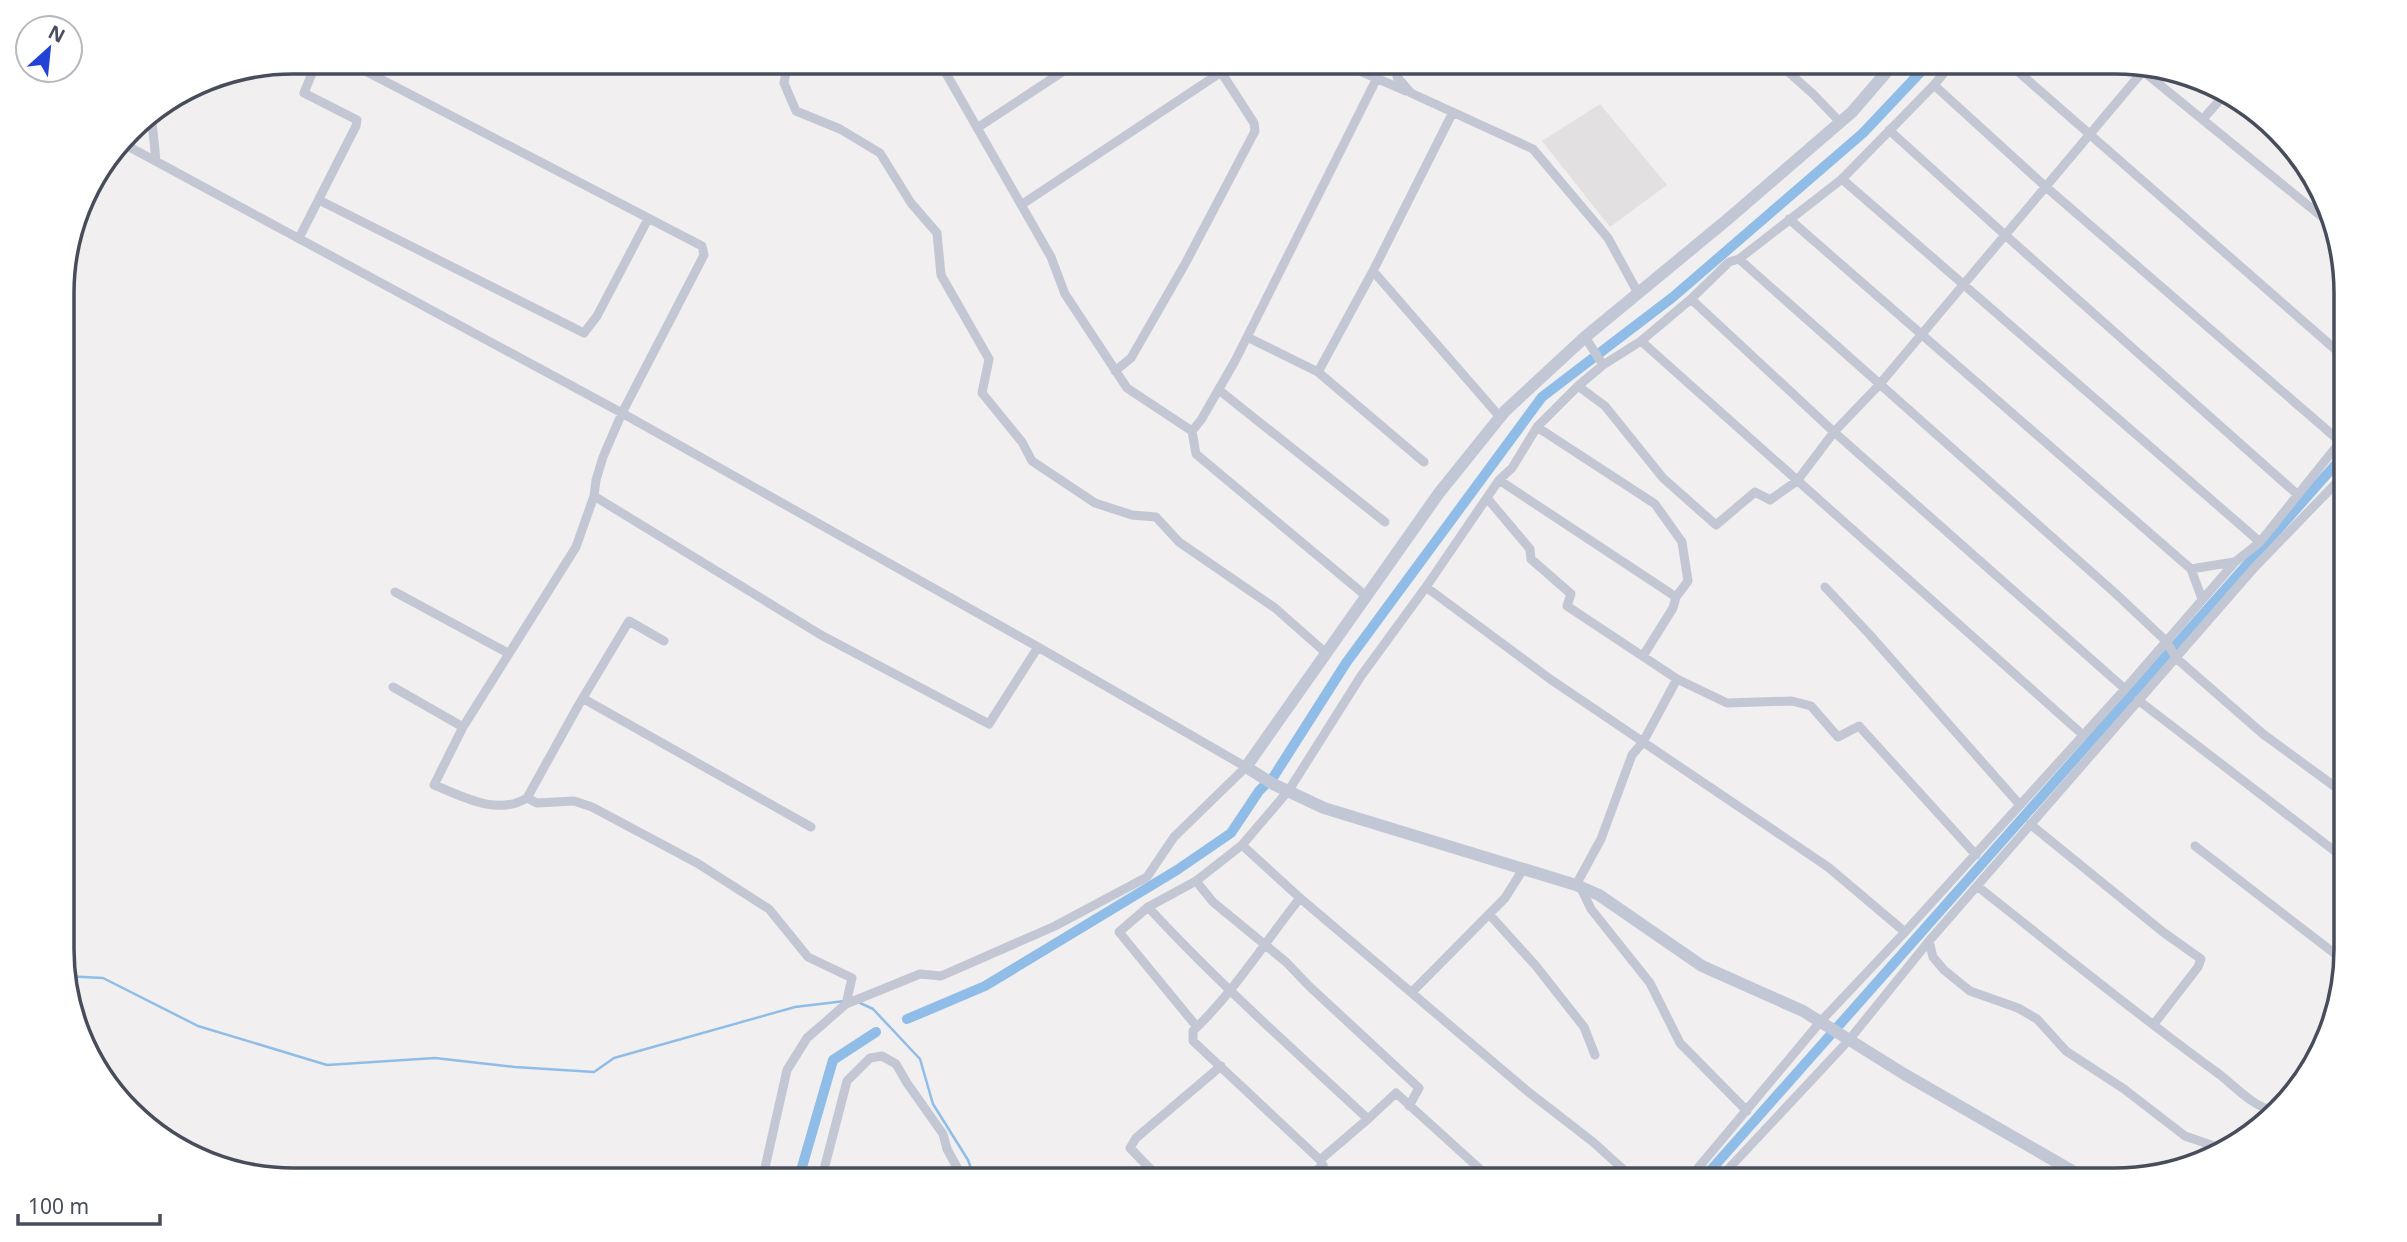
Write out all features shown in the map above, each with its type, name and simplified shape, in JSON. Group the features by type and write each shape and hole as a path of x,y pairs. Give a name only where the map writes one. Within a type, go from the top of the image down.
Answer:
{"street":[{"path":"299,238 357,120 304,93 312,74"},
{"path":"371,74 702,246 704,255 622,413 603,457 594,496 576,547 463,727 434,785 481,804 515,805 527,798 629,621 664,641"},
{"path":"786,74 784,83 796,111 840,129 880,153 911,203 937,233 941,275 989,359 982,393 1022,442 1032,461 1095,503 1132,515 1156,517 1179,542 1275,608 1326,653"},
{"path":"946,74 1051,257 1065,294 1115,371 1127,388 1192,431"},
{"path":"977,128 1059,74"},
{"path":"1021,205 1219,74"},
{"path":"1115,371 1130,358 1185,264 1255,131 1254,123 1223,74"},
{"path":"1368,74 1533,149 1608,238 1639,293"},
{"path":"1397,74 1411,93"},
{"path":"1791,74 1840,122"},
{"path":"765,1168 787,1070 807,1038 846,1004 920,974 940,976 1055,926 1147,877 1174,837 1251,770 1366,596 1439,493 1500,416 1585,337 1840,122 1887,74"},
{"path":"1197,1027 1119,932 1148,907 1196,881 1242,845 1289,790 1361,676 1499,480 1512,468 1537,427 1578,386 1603,365 1641,341 1729,262 1739,259 1842,179 1943,74"},
{"path":"2021,74 2334,348"},
{"path":"1578,386 1605,406 1663,478 1716,525 1755,492 1770,500 1797,481 1834,432 1879,385 2090,135 2137,75"},
{"path":"2150,77 2319,214"},
{"path":"1366,596 1196,454 1192,431 1219,390 1247,337 1377,78"},
{"path":"1934,85 2046,187 2334,433"},
{"path":"2203,119 2219,101"},
{"path":"1318,372 1373,271 1453,112"},
{"path":"152,125 156,161"},
{"path":"1889,130 2298,495"},
{"path":"130,146 622,413 1038,647 1273,784 1324,808 1599,895 1702,966 1824,1023 1904,1074 2067,1168"},
{"path":"1842,179 2260,542"},
{"path":"319,200 584,333 597,316 648,219"},
{"path":"1788,219 2191,569 2202,598"},
{"path":"1739,259 2115,593 2166,641 2176,658 2263,734 2334,786"},
{"path":"1373,271 1500,416"},
{"path":"1690,299 1834,432 2125,689"},
{"path":"1247,337 1318,372 1424,462"},
{"path":"1585,337 1603,365"},
{"path":"1641,341 2083,735"},
{"path":"1219,390 1385,522"},
{"path":"1537,427 1655,504 1682,542 1688,580 1643,656"},
{"path":"1698,1168 1905,932 2125,689 2202,598 2235,562 2260,542 2334,452"},
{"path":"1499,480 1676,597"},
{"path":"1729,1168 2254,568 2334,485"},
{"path":"594,496 821,635 989,724 1038,647"},
{"path":"1487,498 1530,549 1531,559 1571,593 1567,606 1677,679 1727,703 1792,701 1811,706 1838,737 1859,726 1976,855"},
{"path":"2191,569 2235,562"},
{"path":"1426,587 1550,680 1828,867 1905,932"},
{"path":"1825,587 2020,806"},
{"path":"395,592 508,653"},
{"path":"1578,887 1601,839 1632,755 1643,742 1677,679"},
{"path":"393,687 463,727"},
{"path":"584,699 811,827"},
{"path":"2138,700 2334,850"},
{"path":"527,798 537,803 574,801 592,807 697,863 769,909 808,957 852,978 846,1004"},
{"path":"2030,824 2163,932 2201,959 2198,967 2154,1024"},
{"path":"1242,845 1300,898 1622,1168"},
{"path":"2195,846 2334,953"},
{"path":"1412,992 1506,898 1522,871"},
{"path":"1196,881 1213,902 1286,962 1308,986 1419,1088 1409,1106"},
{"path":"1977,886 2264,1109"},
{"path":"1578,887 1591,909 1650,983 1680,1043 1747,1111"},
{"path":"1300,898 1231,990 1193,1031 1193,1041 1320,1160 1323,1165 1319,1168"},
{"path":"1148,907 1206,969 1368,1119"},
{"path":"1489,914 1536,966 1584,1027 1595,1055"},
{"path":"1929,941 1933,957 1969,991 2018,1008 2036,1019 2066,1051 2124,1089 2185,1136 2212,1145"},
{"path":"827,1168 847,1081 870,1058 882,1056 896,1065 943,1134 947,1149 957,1168"},
{"path":"1149,1168 1130,1148 1136,1138 1221,1066"},
{"path":"1320,1160 1396,1093 1479,1168"}],"shaded area":[{"path":"1600,104 1667,185 1610,227 1542,141"}],"waterway":[{"path":"907,1019 985,986 1177,870 1231,833 1259,791 1274,776 1346,663 1542,397 1673,297 1863,133 1919,74"},
{"path":"1713,1168 2334,466"},
{"path":"75,977 103,978 198,1026 327,1065 435,1058 594,1072 614,1058 795,1007 845,1001"},
{"path":"858,1002 873,1009 920,1059 933,1104 971,1168"},
{"path":"802,1168 833,1060 876,1032"}]}
